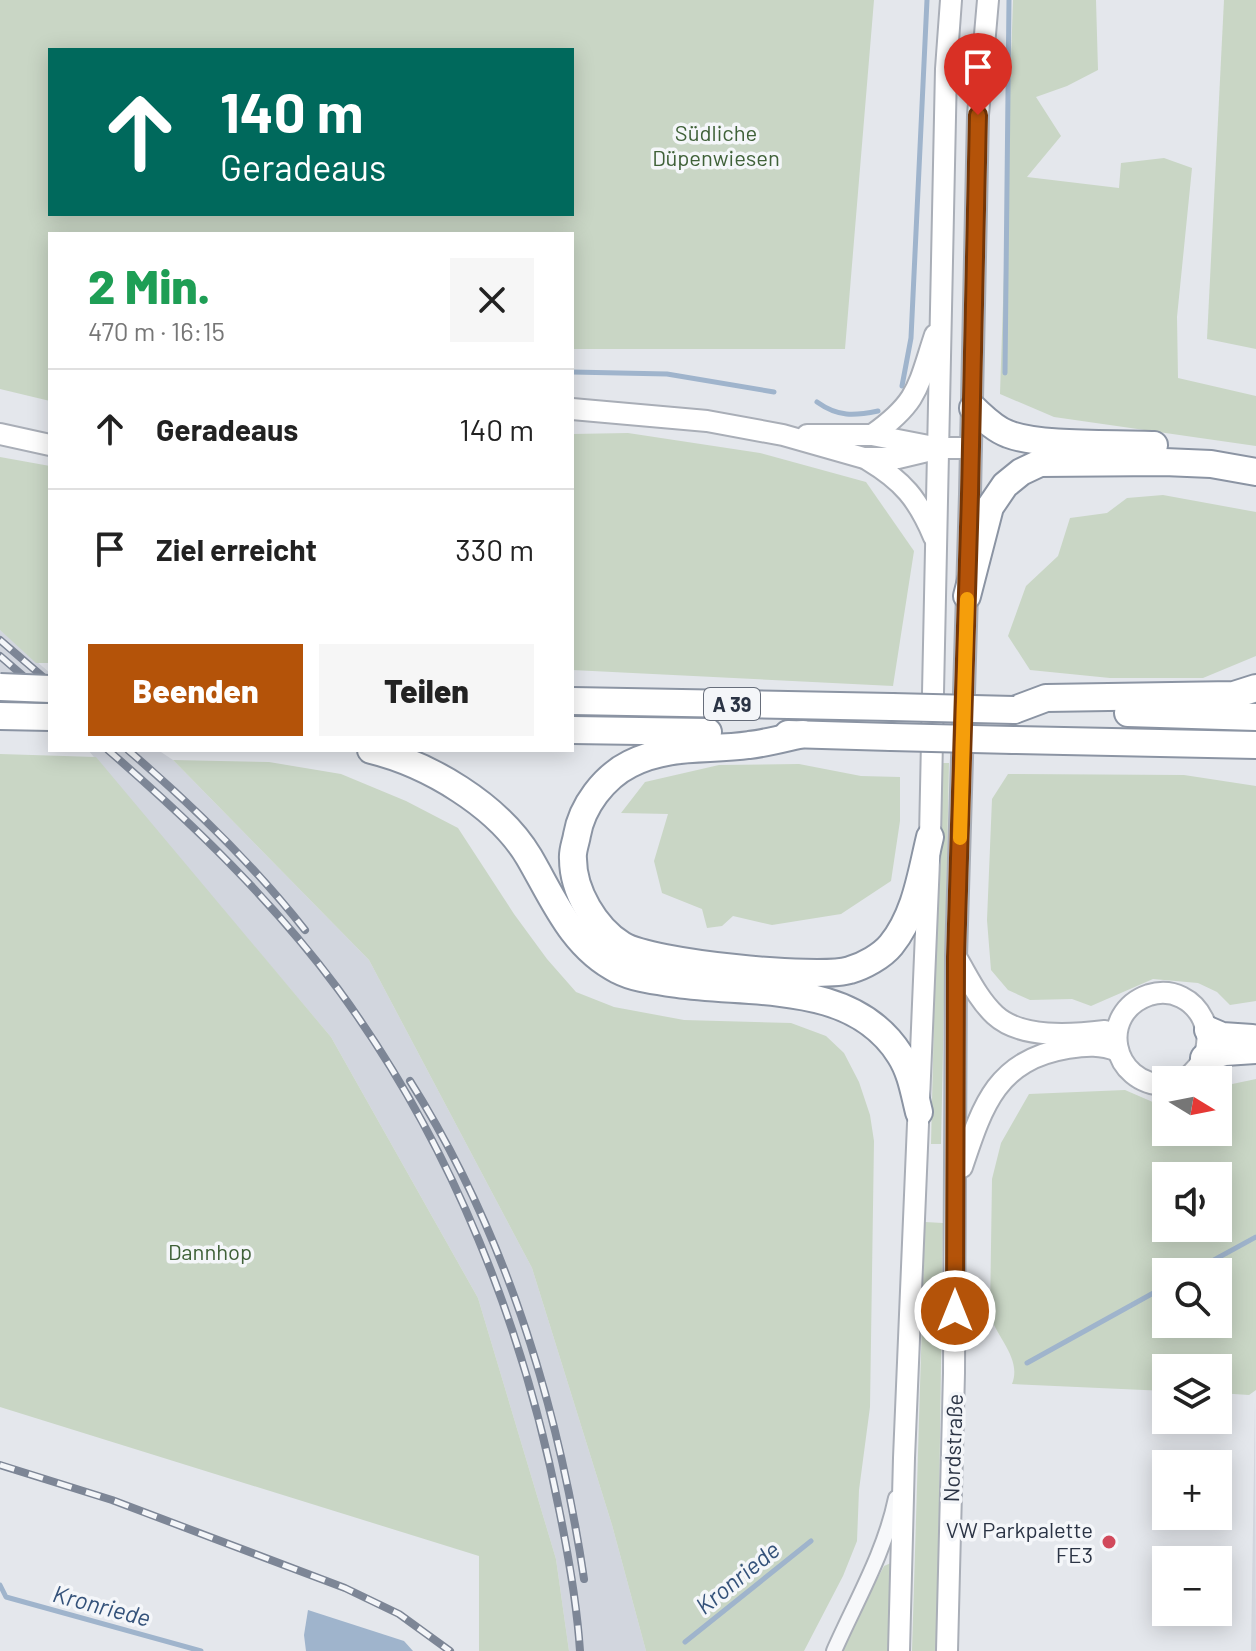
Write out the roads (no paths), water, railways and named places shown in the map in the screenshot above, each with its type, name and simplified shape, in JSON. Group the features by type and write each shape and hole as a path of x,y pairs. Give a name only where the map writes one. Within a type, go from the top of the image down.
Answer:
{"highway":[{"path":"973,408 989,423 1014,436 1038,440 1212,448 1256,458"},
{"path":"967,596 990,507 1005,485 1021,472 1040,463 1164,462 1211,464 1256,472"},
{"path":"0,687 48,689"},
{"path":"1014,710 1046,698 1234,695 1256,688"},
{"name":"A 39","path":"574,701 1256,717"},
{"path":"0,716 48,717"},
{"name":"A 39","path":"574,730 1256,745"},
{"path":"803,734 748,745 689,747 629,765 605,782 588,805 578,827 573,859 586,908 602,927 623,946 681,961 804,973 848,971 890,947 908,920 930,837"},
{"path":"1196,744 1232,759 1256,760"},
{"path":"377,752 410,763 461,789 498,820 527,854 555,905 576,935 619,971 706,988 765,990 807,996 841,1008 884,1034 900,1055 911,1078 919,1112"},
{"path":"1208,1030 1222,1036 1256,1038"},
{"path":"1204,1058 1225,1052 1256,1050"}],"street":[{"path":"899,1651 930,837 946,69 951,0"},
{"name":"Nordstraße","path":"947,1651 954,1397 956,957 973,408 978,115 988,0"},
{"path":"872,435 909,404 919,386 941,316"},
{"path":"574,409 707,421 783,435 864,458 898,458 940,448"},
{"path":"0,434 48,445"},
{"path":"783,435 872,435 940,448 971,448"},
{"path":"864,458 903,484 937,542"},
{"path":"956,957 983,1001 998,1017 1021,1030 1103,1032 1118,1026"},
{"path":"1152,1084 1131,1074 1122,1063 1118,1051 1118,1026 1129,1007 1151,994 1166,993 1188,1001 1203,1018 1208,1030 1208,1045 1199,1066"},
{"path":"956,1186 982,1115 994,1091 1012,1069 1035,1055 1068,1048 1103,1045 1118,1051"},
{"path":"834,1651 870,1575 892,1516 904,1458"}],"water":[{"path":"308,1610 404,1641 413,1651 306,1651 304,1635"}],"waterway":[{"path":"902,386 911,338 927,0"},
{"path":"1005,373 1009,0"},
{"path":"574,372 667,374 774,392"},
{"path":"817,402 846,414 878,411"},
{"name":"Kronriede","path":"1218,1258 1256,1237"},
{"name":"Kronriede","path":"1027,1363 1152,1294"},
{"name":"Kronriede","path":"685,1642 811,1541"},
{"name":"Kronriede","path":"0,1585 6,1597 201,1651"}],"railway":[{"path":"0,640 48,681"},
{"path":"0,656 48,697"},
{"path":"110,752 200,834 286,924 338,989 379,1048 416,1110 478,1239 526,1374 545,1444 563,1531 580,1651"},
{"path":"130,752 221,836 305,930"},
{"path":"410,1081 474,1198 523,1321 559,1449 584,1579"},
{"path":"0,1465 112,1500 345,1588 399,1614 450,1651"}],"place":[{"name":"VW Parkpalette FE3","path":"1109,1542"}],"park label":[{"name":"Südliche Düpenwiesen","path":"716,144"},
{"name":"Dannhop","path":"210,1251"}]}
